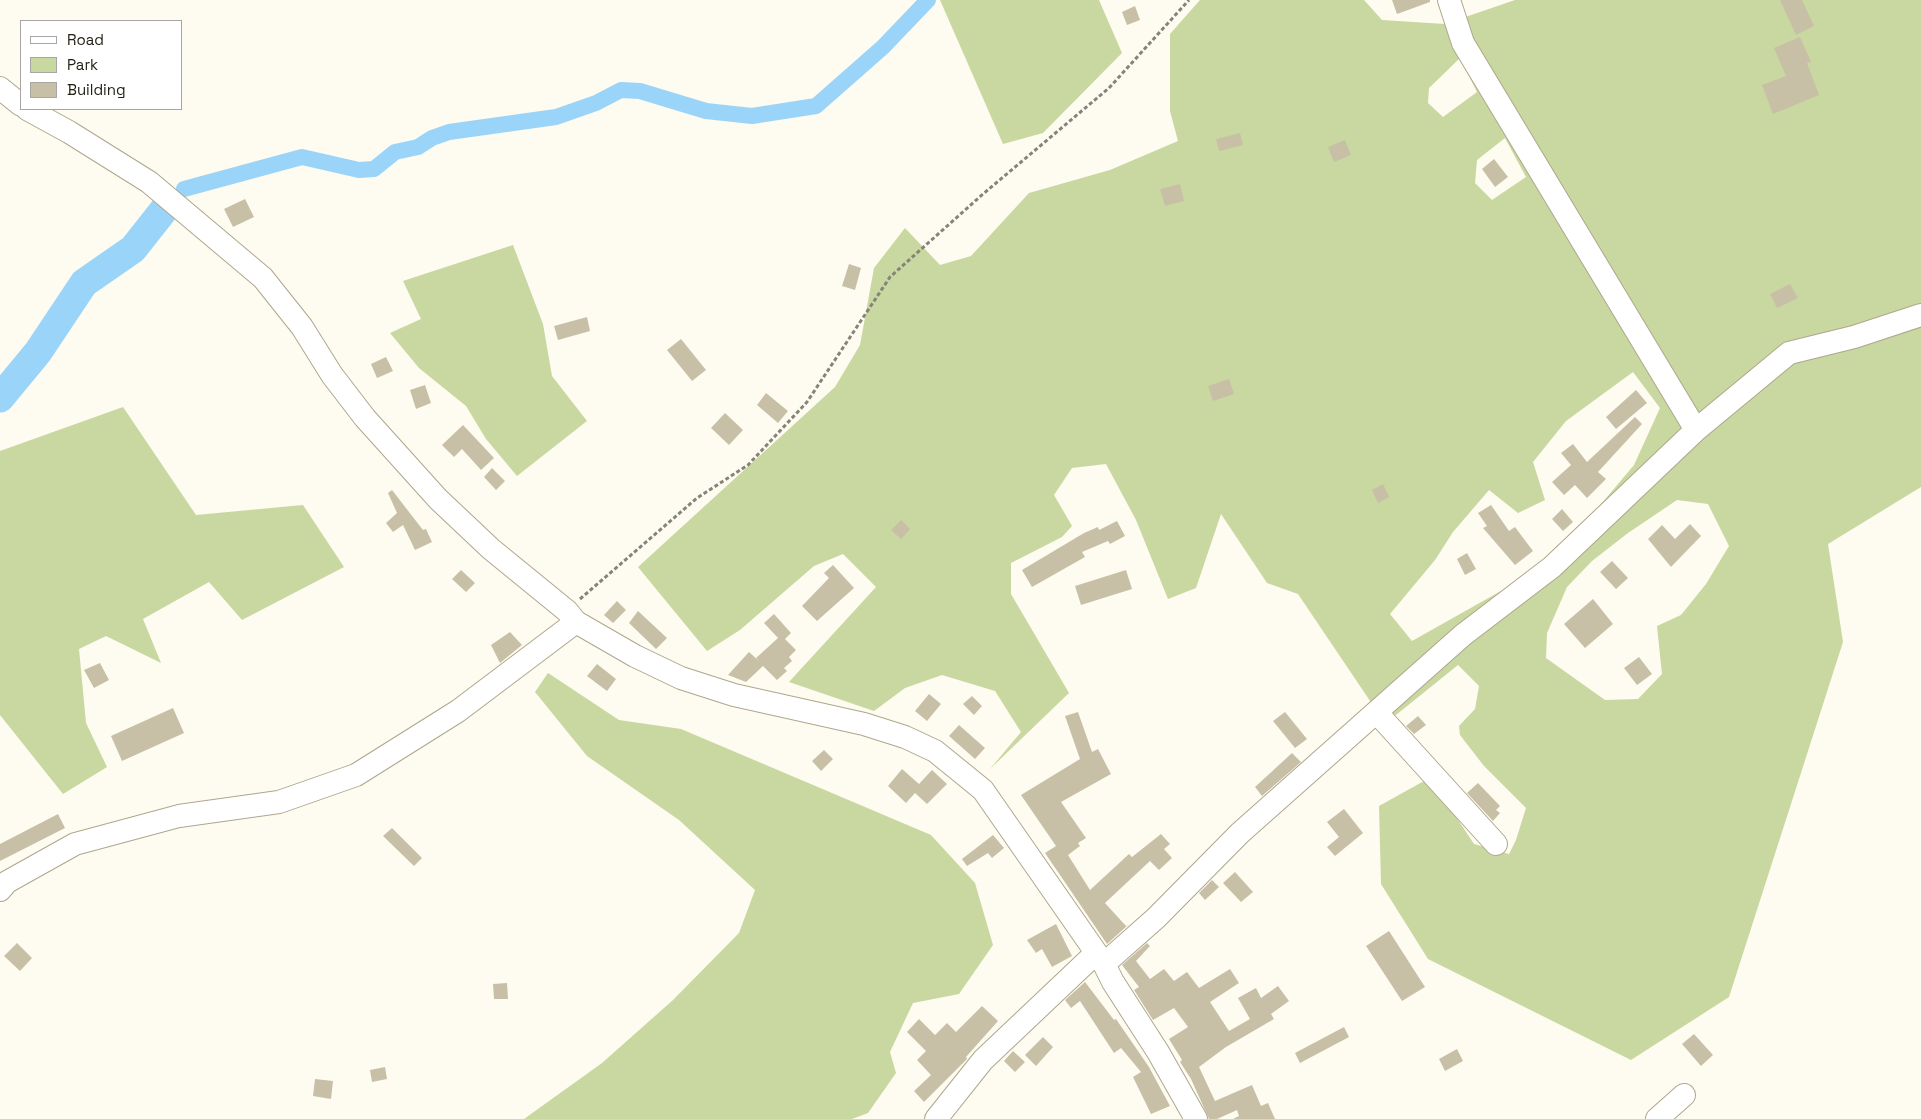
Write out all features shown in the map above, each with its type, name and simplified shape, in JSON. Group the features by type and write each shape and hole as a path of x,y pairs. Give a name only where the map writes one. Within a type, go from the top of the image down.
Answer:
{"street":[{"path":"1449,0 1463,43 1696,430"},
{"path":"0,88 20,104"},
{"path":"29,110 149,182 263,278 302,327 332,375 366,418 438,499 491,549 571,616 635,656 681,678 734,695 864,724 905,737 935,751 983,790 1100,958 1113,982 1158,1052 1196,1119"},
{"path":"936,1119 983,1060 1100,958 1156,918 1240,833 1463,635 1552,567 1696,430 1789,353 1854,337 1921,316"},
{"path":"0,890 7,882 23,872 75,844 179,816 279,802 356,775 458,711 519,667 571,616"},
{"path":"1377,713 1496,844"},
{"path":"1657,1119 1684,1095"}],"path":[{"path":"571,616 697,498 748,465 807,402 890,278 983,194 1109,88 1189,0"}],"green space":[{"path":"940,0 1099,0 1122,53 1043,133 1003,144"},
{"path":"1200,0 1364,0 1382,20 1445,24 1515,0 1921,0 1921,487 1828,544 1843,642 1729,997 1631,1060 1428,959 1381,884 1379,806 1424,781 1298,594 1267,583 1221,514 1196,588 1168,599 1136,520 1106,464 1072,468 1054,495 1072,526 1062,537 1011,563 1011,594 1069,693 990,769 1021,732 995,691 942,675 905,688 874,711 789,682 876,587 843,554 814,566 740,630 707,651 638,567 835,387 860,345 874,268 905,228 940,265 971,256 1029,193 1110,170 1178,141 1170,111 1170,34","holes":["1460,58 1477,92 1443,117 1428,103 1429,88","1505,138 1526,177 1492,200 1475,183 1477,160","1633,372 1660,408 1634,465 1591,516 1524,578 1412,641 1390,614 1435,560 1453,532 1489,490 1518,513 1545,500 1533,462 1566,421","1677,500 1708,504 1729,546 1706,584 1681,615 1657,626 1662,674 1638,699 1605,700 1546,658 1547,633 1567,587 1592,561 1628,533","1458,665 1479,686 1475,709 1459,726 1460,735 1484,766 1526,808 1516,840 1509,854 1474,844 1391,719"]},
{"path":"513,245 543,324 552,376 587,421 517,476 486,439 466,406 419,368 390,333 421,319 403,281"},
{"path":"123,407 196,515 303,505 344,567 242,620 209,582 143,619 161,663 106,636 79,649 86,723 107,767 63,794 0,715 0,451"},
{"path":"548,673 619,720 681,729 931,835 975,883 993,945 959,994 913,1003 890,1052 896,1073 868,1113 852,1119 524,1119 602,1063 673,1000 739,933 755,890 679,820 587,756 535,692"}],"building":[{"path":"1392,0 1430,0 1430,2 1397,14"},
{"path":"1780,0 1802,0 1814,26 1796,35"},
{"path":"1135,6 1140,20 1127,25 1122,12"},
{"path":"1800,37 1811,62 1807,63 1819,95 1773,114 1762,85 1786,76 1774,48"},
{"path":"1240,133 1243,145 1219,151 1216,139"},
{"path":"1345,140 1351,155 1334,162 1328,147"},
{"path":"1494,159 1508,177 1495,187 1482,169"},
{"path":"1180,184 1184,201 1165,206 1160,189"},
{"path":"245,199 254,217 233,227 224,209"},
{"path":"849,264 861,268 855,290 842,286"},
{"path":"1790,284 1798,298 1777,308 1770,294"},
{"path":"587,317 590,331 558,340 554,326"},
{"path":"681,339 706,370 692,381 667,350"},
{"path":"386,357 393,371 377,378 371,364"},
{"path":"1229,379 1234,394 1213,401 1208,386"},
{"path":"425,385 431,403 416,409 410,390"},
{"path":"1636,390 1647,403 1616,429 1606,417"},
{"path":"766,393 788,411 778,423 757,405"},
{"path":"725,413 743,430 729,445 711,428"},
{"path":"1635,417 1642,424 1598,472 1606,479 1587,498 1575,485 1564,495 1552,482 1571,465 1561,453 1573,444 1587,462"},
{"path":"463,425 494,458 481,470 462,449 454,457 442,445"},
{"path":"492,468 505,481 496,490 484,477"},
{"path":"1383,484 1389,497 1378,503 1372,490"},
{"path":"392,490 423,530 426,529 432,542 415,550 403,525 393,532 386,523 397,513 388,493"},
{"path":"1491,505 1509,531 1515,527 1533,551 1515,565 1483,528 1487,526 1478,513"},
{"path":"1562,509 1573,522 1563,531 1552,519"},
{"path":"901,520 910,529 901,539 891,530"},
{"path":"1117,521 1125,536 1110,544 1108,541 1082,552 1085,557 1032,587 1022,570 1084,533 1098,527 1099,530"},
{"path":"1690,524 1701,536 1671,567 1648,539 1662,525 1675,539"},
{"path":"1467,553 1476,569 1465,575 1457,559"},
{"path":"1612,561 1628,578 1616,589 1600,572"},
{"path":"833,565 854,588 817,621 802,606 829,578 824,573"},
{"path":"461,570 475,583 466,592 452,579"},
{"path":"1126,570 1132,589 1081,605 1075,586"},
{"path":"1593,599 1613,624 1585,648 1564,624"},
{"path":"617,601 626,610 613,623 604,615"},
{"path":"638,611 667,638 656,649 629,623"},
{"path":"774,614 791,633 785,639 796,650 789,657 792,661 784,668 787,671 777,680 763,666 746,682 728,675 749,652 760,662 756,658 778,638 764,623"},
{"path":"510,632 522,645 500,663 491,645"},
{"path":"1639,657 1652,674 1637,685 1624,668"},
{"path":"100,663 109,680 94,688 84,670"},
{"path":"597,664 616,679 607,691 587,676"},
{"path":"929,694 941,704 927,721 915,711"},
{"path":"972,696 982,706 974,715 963,704"},
{"path":"173,708 184,733 122,761 111,736"},
{"path":"1078,712 1092,752 1098,749 1111,774 1061,802 1086,838 1078,843 1080,846 1068,855 1090,890 1129,854 1132,857 1161,834 1170,844 1164,849 1172,858 1159,870 1150,861 1105,903 1126,926 1128,925 1107,944 1045,853 1056,846 1021,795 1080,759 1065,716"},
{"path":"1285,712 1307,739 1295,748 1273,721"},
{"path":"1418,716 1426,725 1414,734 1406,726"},
{"path":"959,725 985,748 975,759 949,736"},
{"path":"824,750 833,759 821,771 812,761"},
{"path":"1292,753 1301,762 1262,796 1255,787"},
{"path":"902,769 919,784 932,770 947,784 927,804 915,793 906,803 888,786"},
{"path":"1478,783 1500,806 1496,810 1500,813 1493,821 1467,793"},
{"path":"1344,809 1363,833 1335,856 1327,847 1339,837 1327,822"},
{"path":"58,814 65,828 0,861 0,844"},
{"path":"392,828 422,858 414,866 383,836"},
{"path":"993,835 1004,848 992,858 988,853 967,866 962,859"},
{"path":"1235,872 1253,892 1241,902 1223,883"},
{"path":"1212,880 1219,887 1205,900 1199,893"},
{"path":"1056,924 1072,956 1052,967 1042,949 1036,953 1027,940"},
{"path":"1389,931 1425,987 1402,1001 1366,946"},
{"path":"17,943 32,958 20,971 4,956"},
{"path":"1147,943 1150,946 1136,961 1150,979 1164,969 1174,981 1187,972 1199,988 1230,969 1239,983 1210,1002 1229,1031 1250,1019 1238,998 1256,988 1261,998 1278,986 1289,1001 1271,1014 1274,1019 1226,1047 1199,1067 1215,1101 1252,1085 1261,1106 1268,1103 1275,1119 1233,1119 1239,1116 1237,1110 1217,1119 1209,1119 1191,1079 1180,1062 1182,1060 1169,1039 1188,1027 1174,1008 1153,1020 1134,990 1139,987 1122,965"},
{"path":"1085,982 1114,1020 1116,1019 1149,1067 1170,1106 1151,1114 1133,1077 1141,1072 1121,1048 1114,1053 1080,1001 1071,1008 1065,1000"},
{"path":"507,983 508,999 494,999 493,984"},
{"path":"982,1006 998,1021 966,1057 967,1059 924,1102 914,1091 931,1075 917,1060 926,1051 907,1032 919,1019 935,1035 947,1023 956,1032"},
{"path":"1344,1027 1349,1037 1300,1063 1295,1053"},
{"path":"1694,1034 1713,1055 1701,1066 1682,1044"},
{"path":"1043,1037 1053,1047 1036,1066 1025,1055"},
{"path":"1457,1049 1463,1061 1445,1071 1439,1059"},
{"path":"1013,1051 1025,1062 1015,1072 1004,1061"},
{"path":"385,1067 387,1079 372,1082 370,1070"},
{"path":"315,1079 333,1081 331,1099 313,1096"}],"waterway":[{"path":"184,189 302,157 359,170 374,169 395,152 418,147 432,138 449,132 556,117 596,103 621,90 640,91 706,111 752,116 816,106 883,47 928,0"},
{"path":"0,398 38,352 84,283 133,249 163,211"}]}
